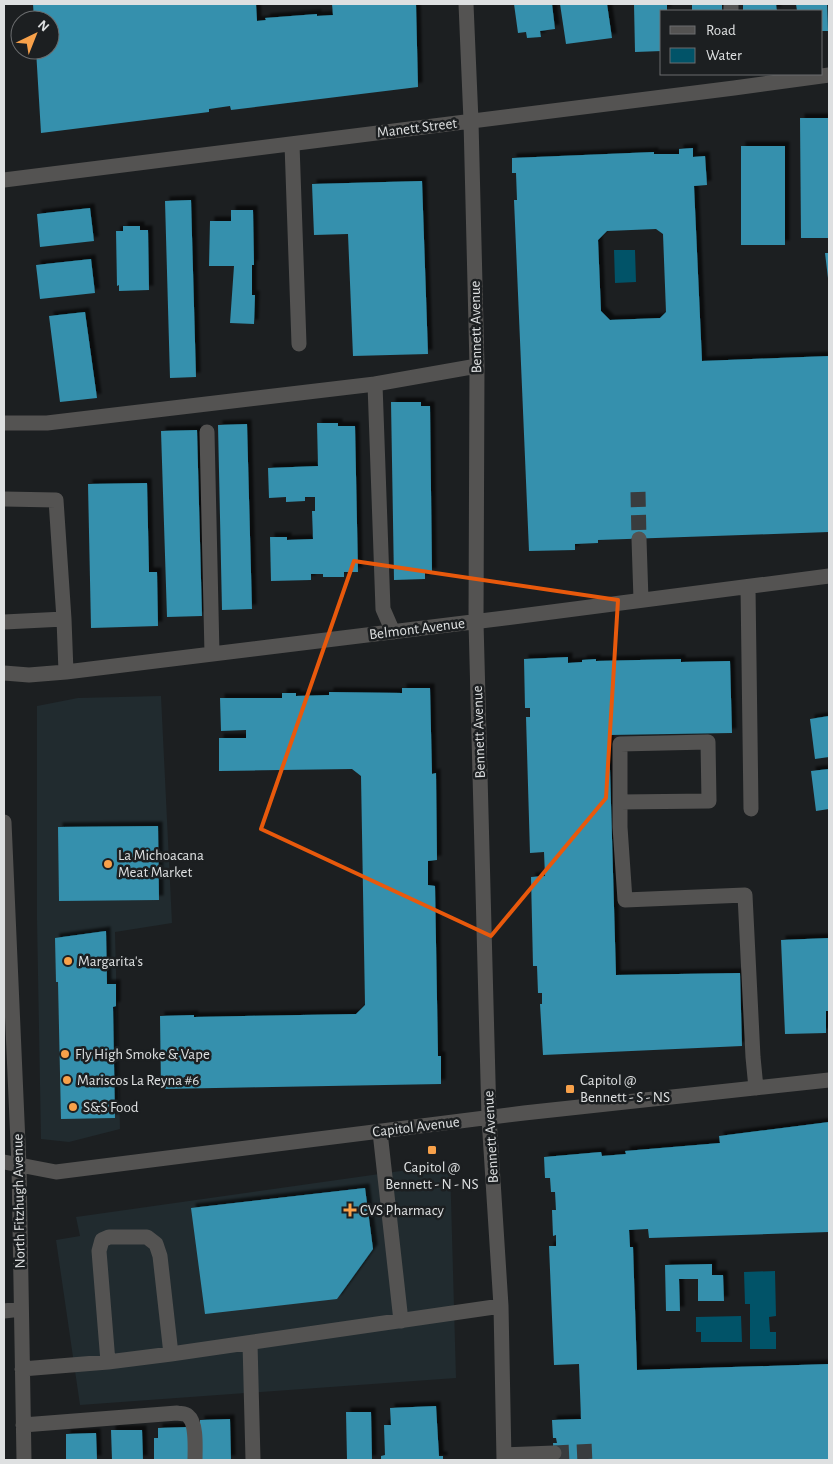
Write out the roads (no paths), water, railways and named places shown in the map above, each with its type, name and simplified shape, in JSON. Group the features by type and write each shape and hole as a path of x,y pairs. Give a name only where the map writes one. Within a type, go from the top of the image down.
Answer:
{"street":[{"name":"Bennett Avenue","path":"466,4 477,366 476,622 489,1118 501,1306 504,1458"},
{"name":"Manett Street","path":"4,180 471,121 734,81 829,75"},
{"path":"292,144 299,344"},
{"path":"4,423 47,423 375,384 477,366"},
{"path":"375,384 383,609 393,632"},
{"path":"207,432 212,654"},
{"path":"4,499 56,500 66,672"},
{"path":"639,539 641,600"},
{"name":"Belmont Avenue","path":"4,673 29,675 66,672 476,622 829,576"},
{"path":"748,587 751,809"},
{"path":"4,622 64,619"},
{"path":"620,802 709,801 708,742 620,744 620,802 620,827 625,900 744,895 756,1088"},
{"name":"North Fitzhugh Avenue","path":"4,822 10,1080 19,1166 24,1460"},
{"name":"Capitol Avenue","path":"4,1162 56,1172 489,1118 829,1080"},
{"path":"380,1132 401,1321"},
{"path":"108,1362 99,1251 102,1240 109,1237 147,1237 156,1244 160,1256 171,1354"},
{"path":"22,1369 108,1362 171,1354 501,1306"},
{"path":"4,1311 21,1309"},
{"path":"250,1343 253,1460"},
{"path":"23,1425 177,1413 185,1414 190,1417 193,1423 195,1460"},
{"path":"504,1458 554,1453"}],"water":[{"path":"614,250 635,250 636,282 615,283"},
{"path":"775,1271 776,1316 769,1317 770,1332 776,1332 776,1349 750,1349 750,1304 745,1304 744,1272"},
{"path":"741,1316 742,1342 701,1342 701,1332 696,1332 696,1317"}],"tunnel":[{"path":"638,492 639,539"},
{"path":"554,1453 599,1451"}],"place":[{"name":"La Michoacana Meat Market","path":"108,864"},
{"name":"Margarita's","path":"68,961"},
{"name":"Fly High Smoke & Vape","path":"65,1054"},
{"name":"Mariscos La Reyna #6","path":"67,1080"},
{"name":"Capitol @ Bennett - S - NS","path":"570,1089"},
{"name":"S&S Food","path":"73,1107"},
{"name":"Capitol @ Bennett - N - NS","path":"432,1150"},
{"name":"CVS Pharmacy","path":"350,1210"}]}
